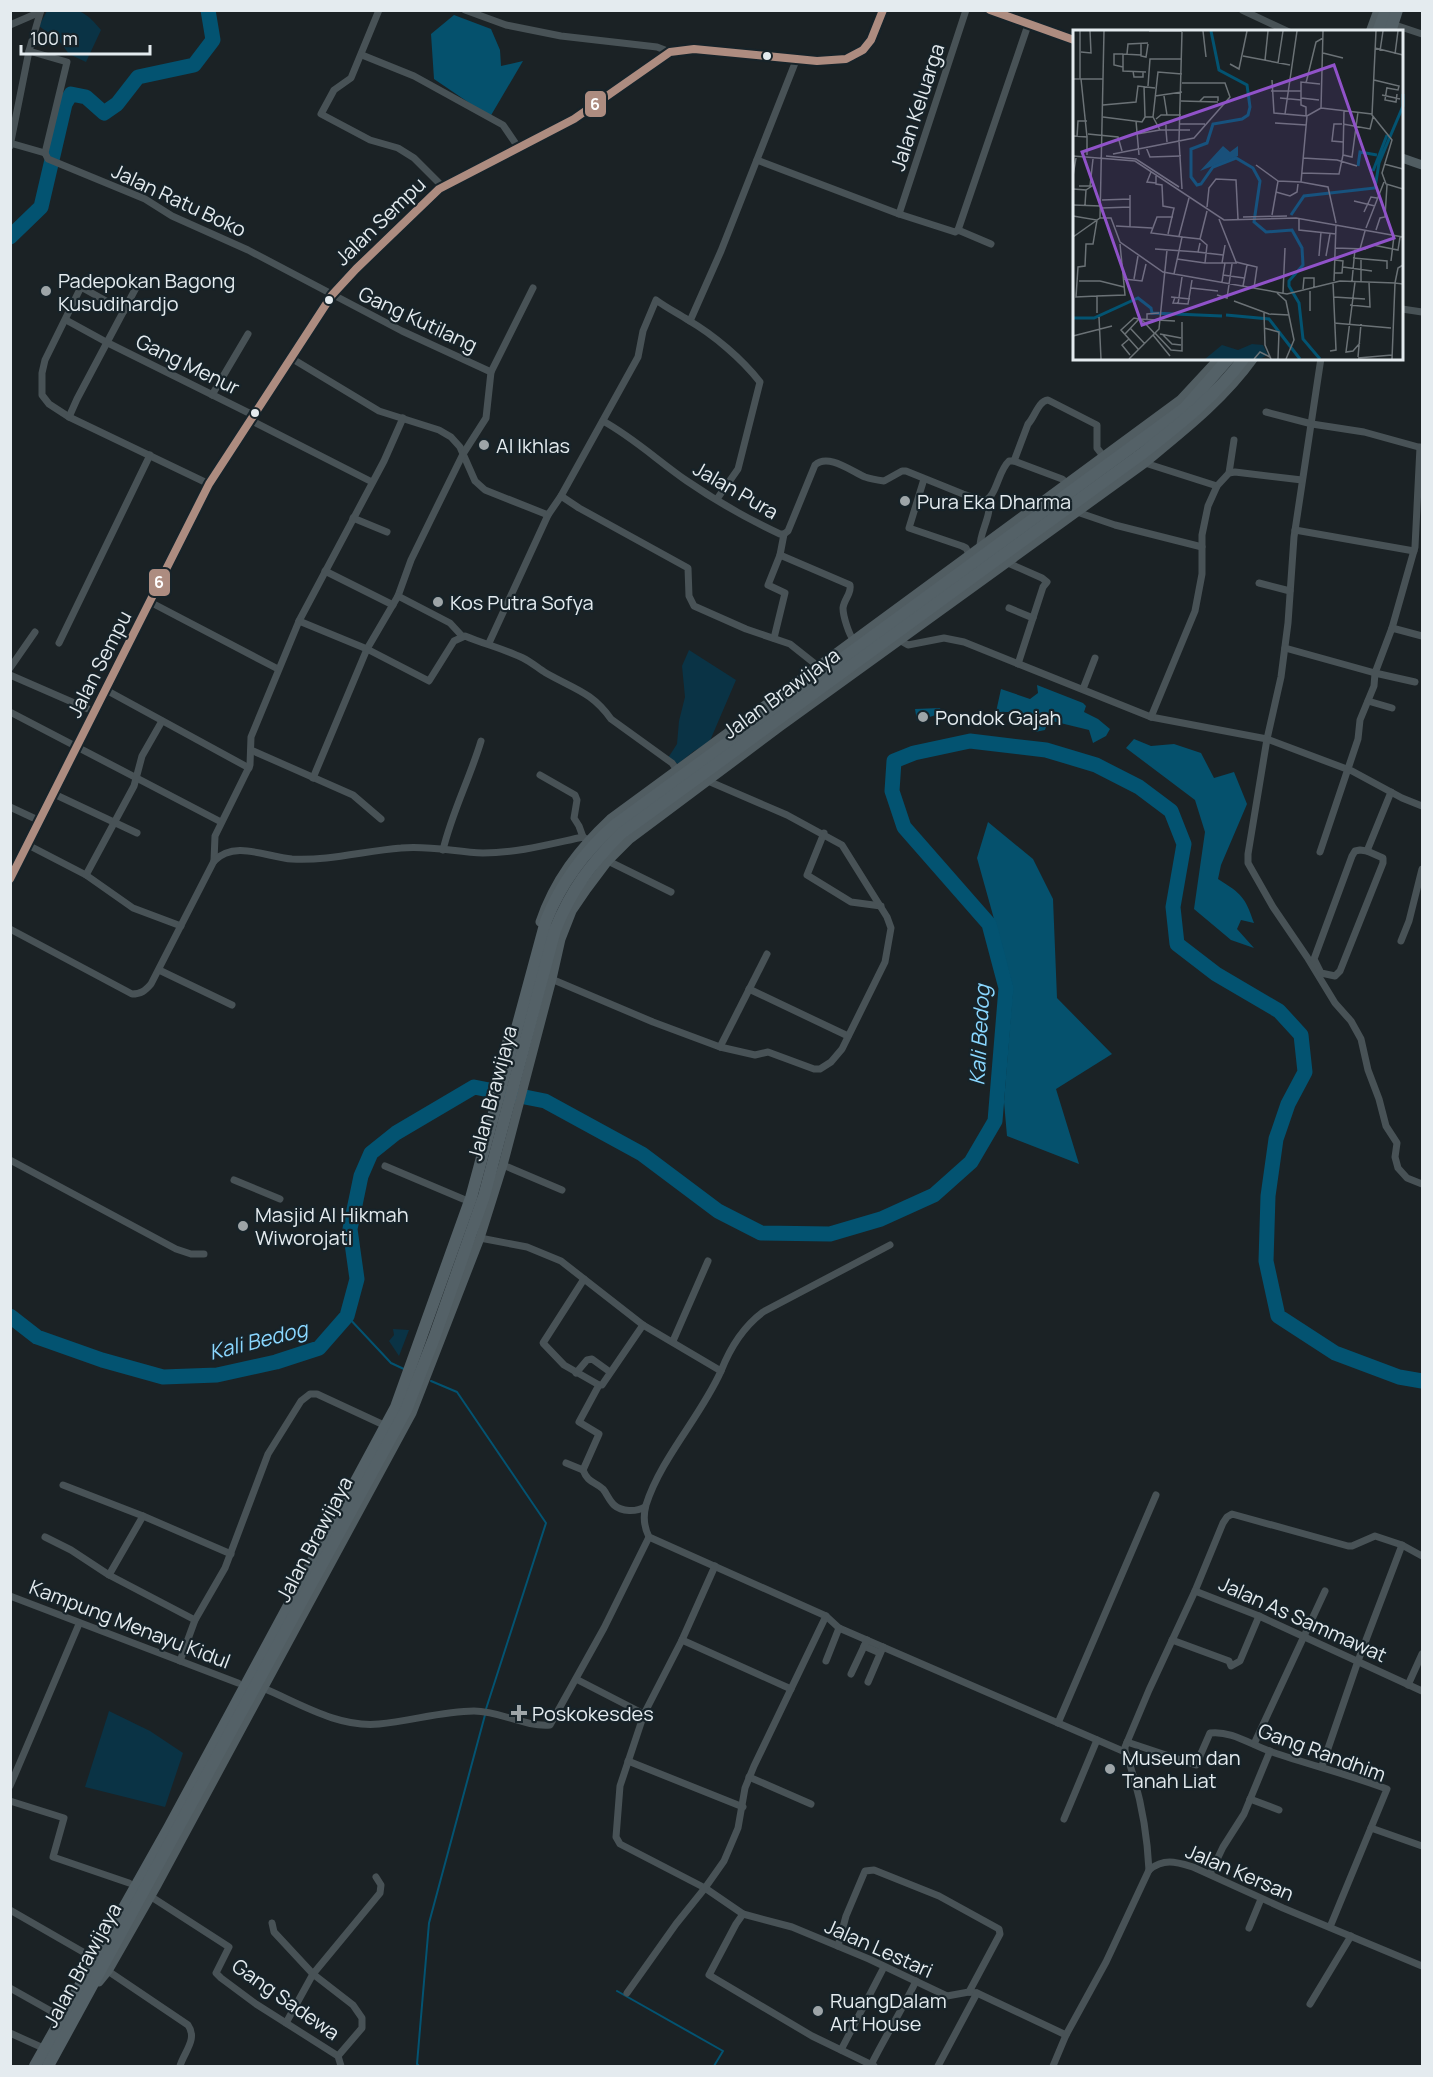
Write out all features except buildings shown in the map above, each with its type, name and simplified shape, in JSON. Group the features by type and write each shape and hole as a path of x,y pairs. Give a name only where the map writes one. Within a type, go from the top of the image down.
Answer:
{"highway":[{"path":"1379,30 1386,10"},
{"path":"1391,28 1397,10"},
{"name":"Jalan Brawijaya","path":"35,2067 169,1828 254,1662 382,1424 416,1342 449,1280 484,1196 503,1106 522,1037 538,950 555,899 571,873 602,837 1185,408 1227,360"},
{"name":"Jalan Brawijaya","path":"522,1037 548,977 555,930 564,906 598,856 622,833 1143,453 1191,415 1234,373 1243,360"},
{"path":"416,1342 463,1199 503,1106"},
{"name":"Jalan Brawijaya","path":"48,2067 406,1410 437,1339 449,1280"},
{"path":"30,2067 238,1683 254,1662"}],"street":[{"path":"379,10 351,78 333,90 321,114 370,140 398,148 414,158 443,187"},
{"path":"465,10 506,25 561,36 657,47 670,52 694,49 829,62 857,55 871,40 883,10"},
{"name":"Jalan Keluarga","path":"899,214 966,10"},
{"path":"989,10 1073,40"},
{"path":"1242,10 1285,30"},
{"path":"1371,30 1378,10"},
{"path":"11,23 41,11"},
{"path":"11,144 29,51 41,11"},
{"path":"958,230 1028,25"},
{"path":"1403,30 1422,34"},
{"path":"29,51 67,62 46,156"},
{"name":"Jalan Sempu","path":"10,880 209,484 332,295 363,262 443,187 574,119 670,52"},
{"path":"362,55 414,76 503,125 518,147"},
{"path":"690,321 721,251 797,58"},
{"name":"Jalan Ratu Boko","path":"11,144 46,156 145,200 172,216 248,250 332,295"},
{"path":"1403,159 1422,165"},
{"path":"757,160 899,214 955,232 958,230 991,244"},
{"path":"69,417 138,284"},
{"path":"124,311 81,287 45,360 42,395 49,404 69,417 209,484"},
{"path":"314,778 367,649 398,596 411,560 464,454 486,418 491,372 533,288"},
{"name":"Gang Kutilang","path":"332,295 402,331 491,372"},
{"path":"489,643 548,515 561,496 638,357 643,331 656,300 690,321 747,365 760,382 738,469 717,499"},
{"path":"1403,309 1422,312"},
{"name":"Gang Menur","path":"66,320 212,395 372,482"},
{"path":"212,395 248,334"},
{"path":"291,358 379,411 439,430 451,437 464,454 468,469 485,490 548,515"},
{"path":"86,1998 108,1971 150,1896 412,1413 437,1339 480,1238 503,1165 503,1106 522,1037 547,902 585,839 1180,400 1216,360"},
{"path":"708,781 778,811 842,845 881,906 891,928 885,962 848,1036 831,1062 820,1069 814,1069 768,1052 754,1056 720,1047 548,977 572,911 608,861 630,840 708,781 1145,463 1197,421 1241,376 1253,360"},
{"path":"1322,360 1295,530 1281,677 1267,739 1248,863 1290,933 1361,1039 1386,1126 1396,1143 1395,1157 1398,1168 1407,1178 1422,1184"},
{"path":"1014,461 1028,424 1044,400 1060,405 1097,425 1097,448 1104,457"},
{"path":"1266,412 1312,424 1364,432 1421,447 1414,551 1392,628 1375,673 1374,686 1360,720 1358,739 1320,852"},
{"path":"214,861 214,836 249,768 251,736 278,669 299,621 403,418"},
{"name":"Jalan Pura","path":"603,421 634,440 688,482 743,516 780,534 788,531 818,462 830,461 867,478 877,480 889,480 899,472 906,471 963,494 988,501"},
{"path":"1151,717 1195,611 1202,574 1202,547 1208,506 1217,486 1229,473 1234,440"},
{"path":"59,644 150,455"},
{"path":"980,548 980,537 990,507 988,501 1002,469 1009,461 1062,479 1068,484"},
{"path":"1145,463 1217,486"},
{"path":"1229,473 1302,480"},
{"path":"924,479 909,528 962,546 966,548 970,556"},
{"path":"561,496 688,568 689,596 694,606 796,648 819,667"},
{"path":"1077,512 1113,525 1202,547"},
{"path":"353,518 387,532"},
{"path":"1295,530 1414,551"},
{"path":"774,638 785,593 768,585 780,555 784,534"},
{"path":"780,555 850,585 851,590 843,608 849,633 854,641"},
{"path":"1008,563 1047,582 1042,587 1018,664"},
{"path":"325,572 393,605"},
{"path":"1259,583 1290,591"},
{"path":"398,596 450,623 462,636 489,643 526,659 545,672 588,694 611,719 672,763 677,770"},
{"path":"150,602 278,669"},
{"path":"1009,608 1033,618"},
{"path":"299,621 367,649 429,681 454,641 462,636"},
{"path":"1392,628 1422,636"},
{"path":"10,668 35,632"},
{"path":"901,641 908,645 944,638 964,642 1151,717 1267,739 1348,769 1422,806"},
{"path":"1285,648 1415,682"},
{"path":"1083,689 1095,658"},
{"path":"10,675 95,712"},
{"path":"106,690 249,768"},
{"path":"1368,701 1392,708"},
{"path":"10,712 221,822"},
{"path":"86,874 115,822 137,777 142,756 162,720"},
{"path":"443,850 449,823 471,772 481,741"},
{"path":"251,750 353,795 381,819"},
{"path":"540,775 575,795 577,800 574,818 585,839"},
{"path":"1367,851 1391,792"},
{"path":"54,794 137,833"},
{"path":"10,807 40,821"},
{"path":"824,834 807,875 851,902 881,906"},
{"path":"10,929 132,994 139,994 146,990 159,970 214,861 220,854 234,849 294,859 339,858 402,848 505,852 585,839"},
{"path":"28,845 86,874 133,908 181,926"},
{"path":"1360,850 1367,851 1383,858 1383,863 1340,971 1335,976 1327,976 1320,973 1314,959 1352,856 1360,850"},
{"path":"608,861 671,892"},
{"path":"1401,941 1409,921 1422,869"},
{"path":"720,1047 766,954"},
{"path":"159,970 232,1005"},
{"path":"748,989 848,1036"},
{"path":"10,1160 176,1249 191,1254 204,1254"},
{"path":"503,1165 562,1190"},
{"path":"385,1166 463,1199"},
{"path":"234,1180 280,1199"},
{"path":"480,1238 527,1246 561,1261 643,1325 721,1371"},
{"path":"890,1245 758,1316 736,1341 716,1383 663,1469 645,1507 644,1528 649,1537 826,1616 839,1628 866,1643 1125,1752"},
{"path":"673,1341 708,1261"},
{"path":"584,1279 543,1343 557,1359 576,1373 599,1385"},
{"path":"583,1470 599,1434 579,1422 599,1385 602,1385 643,1325"},
{"path":"576,1373 587,1360 592,1359 610,1372"},
{"path":"180,1661 195,1620 231,1554 268,1454 301,1401 310,1394 317,1394 382,1424"},
{"path":"566,1463 583,1470 587,1479 601,1487 614,1506 636,1511 645,1507"},
{"path":"63,1485 231,1554"},
{"path":"1058,1723 1156,1495"},
{"path":"1195,1591 1222,1522 1232,1514 1348,1546 1371,1536 1402,1545 1422,1556"},
{"path":"109,1575 142,1516"},
{"path":"45,1537 109,1575 195,1620"},
{"path":"263,1688 338,1720 377,1725 475,1711 502,1715 539,1726 550,1725 604,1628 649,1537"},
{"path":"1322,1766 1358,1661 1402,1545"},
{"path":"715,1566 682,1640 644,1714 628,1761 743,1807"},
{"name":"Jalan As Sammawat","path":"1149,1870 1138,1795 1125,1752 1127,1742 1195,1591 1259,1616 1422,1691"},
{"path":"1254,1744 1324,1591"},
{"name":"Kampung Menayu Kidul","path":"10,1596 238,1683"},
{"path":"627,1993 724,1861 732,1844 743,1807 745,1788 826,1616"},
{"path":"1172,1640 1229,1661 1232,1666 1235,1666 1240,1661 1259,1616"},
{"path":"10,1786 79,1624"},
{"path":"826,1661 839,1628"},
{"path":"682,1640 791,1689"},
{"path":"850,1674 866,1643"},
{"path":"868,1682 882,1650"},
{"path":"1408,1684 1422,1654"},
{"path":"576,1678 644,1714"},
{"name":"Gang Randhim","path":"1127,1742 1196,1765 1210,1733 1218,1732 1388,1789 1330,1927"},
{"path":"1064,1819 1097,1740"},
{"path":"1210,1874 1250,1799 1270,1751"},
{"path":"10,1760 18,1764"},
{"name":"Jalan Lestari","path":"628,1761 620,1786 616,1837 620,1844 705,1888 743,1914 792,1927 947,1996 973,1992 1066,2035"},
{"path":"750,1777 811,1804"},
{"path":"1250,1799 1279,1810"},
{"path":"10,1801 64,1818 53,1857 129,1883"},
{"path":"1371,1828 1422,1846"},
{"path":"1148,1854 1161,1862"},
{"name":"Jalan Kersan","path":"1149,1870 1161,1862 1179,1863 1210,1874 1261,1899 1422,1966"},
{"path":"838,1946 846,1916 865,1871 874,1870 939,1896 999,1929 1000,1934 938,2067"},
{"path":"1053,2067 1066,2035 1106,1962 1149,1870"},
{"path":"286,2023 313,1974 380,1893 381,1885 376,1877"},
{"name":"Gang Sadewa","path":"150,1896 229,1947 216,1973 228,1984 338,2056 341,2067"},
{"path":"1248,1928 1261,1899"},
{"path":"10,1910 90,1956"},
{"path":"743,1914 709,1976 812,2036 872,2066 886,2034 904,2008 916,1982"},
{"path":"272,1923 274,1932 313,1974 353,2005 362,2018 362,2028 338,2056"},
{"path":"1310,2004 1351,1936"},
{"path":"841,2050 884,1967"},
{"path":"108,1971 188,2025 192,2031 192,2038 180,2067"},
{"path":"10,1988 58,2015"},
{"path":"10,2033 41,2047"}],"shaded area":[{"path":"72,10 83,13 101,30 86,62 69,54 60,42 39,26 47,11"},
{"path":"454,15 491,29 500,50 501,66 523,61 490,117 434,79 431,34"},
{"path":"689,650 736,680 709,743 678,764 668,758 677,744 679,721 685,697 682,666"},
{"path":"1037,685 1083,703 1086,706 1084,712 1098,719 1110,729 1106,736 1093,743 1089,730 1048,720 1045,730 1035,732 1032,726 1022,725 1014,712 996,712 1001,689 1030,699 1038,693"},
{"name":"Pondok Gajah","path":"940,708 942,713 917,721 915,709"},
{"path":"1134,739 1151,746 1174,744 1201,753 1214,778 1234,772 1247,804 1221,865 1218,879 1238,893 1248,907 1254,923 1241,920 1237,929 1254,948 1231,940 1194,909 1205,832 1195,800 1126,748"},
{"path":"988,822 1033,859 1053,899 1057,998 1112,1054 1056,1089 1079,1164 1007,1136 1004,1102 1013,987 977,858"},
{"path":"393,1329 409,1330 399,1356 389,1341 394,1335"},
{"path":"109,1711 150,1731 183,1753 165,1807 85,1787"}],"waterway":[{"path":"10,237 41,207 65,104 71,94 86,97 104,113 117,104 138,77 194,65 213,40 208,10"},
{"name":"Kali Bedog","path":"10,1316 37,1337 102,1360 163,1377 217,1375 276,1362 319,1348 347,1316 357,1279 350,1229 361,1176 371,1153 396,1133 474,1087 545,1101 642,1154 718,1211 761,1233 830,1234 881,1219 934,1195 971,1162 995,1121 1006,988 989,924 904,827 892,791 894,761 914,753 970,741 1046,750 1096,765 1139,787 1171,811 1184,844 1173,907 1177,944 1216,974 1279,1011 1301,1035 1305,1072 1288,1104 1276,1139 1268,1196 1266,1261 1278,1316 1335,1353 1399,1377 1422,1381"},
{"path":"347,1316 391,1363 406,1370"},
{"path":"431,1381 457,1392 546,1523 486,1709"},
{"path":"419,2066 417,2064 429,1923 485,1715"},
{"path":"617,1991 723,2051 714,2066"}],"transit line":[{"name":"6","path":"10,879 209,484 332,295 356,269 439,189 574,119 670,52 694,49 817,61 846,59 863,50 871,40 883,10"},
{"name":"6","path":"990,10 1073,40"}],"place":[{"name":"Padepokan Bagong Kusudihardjo","path":"46,291"},
{"name":"Al Ikhlas","path":"484,445"},
{"name":"Pura Eka Dharma","path":"905,501"},
{"name":"Kos Putra Sofya","path":"438,602"},
{"name":"Pondok Gajah","path":"923,717"},
{"name":"Masjid Al Hikmah Wiworojati","path":"243,1226"},
{"name":"Poskokesdes","path":"519,1713"},
{"name":"Museum dan Tanah Liat","path":"1110,1769"},
{"name":"RuangDalam Art House","path":"818,2011"}]}
